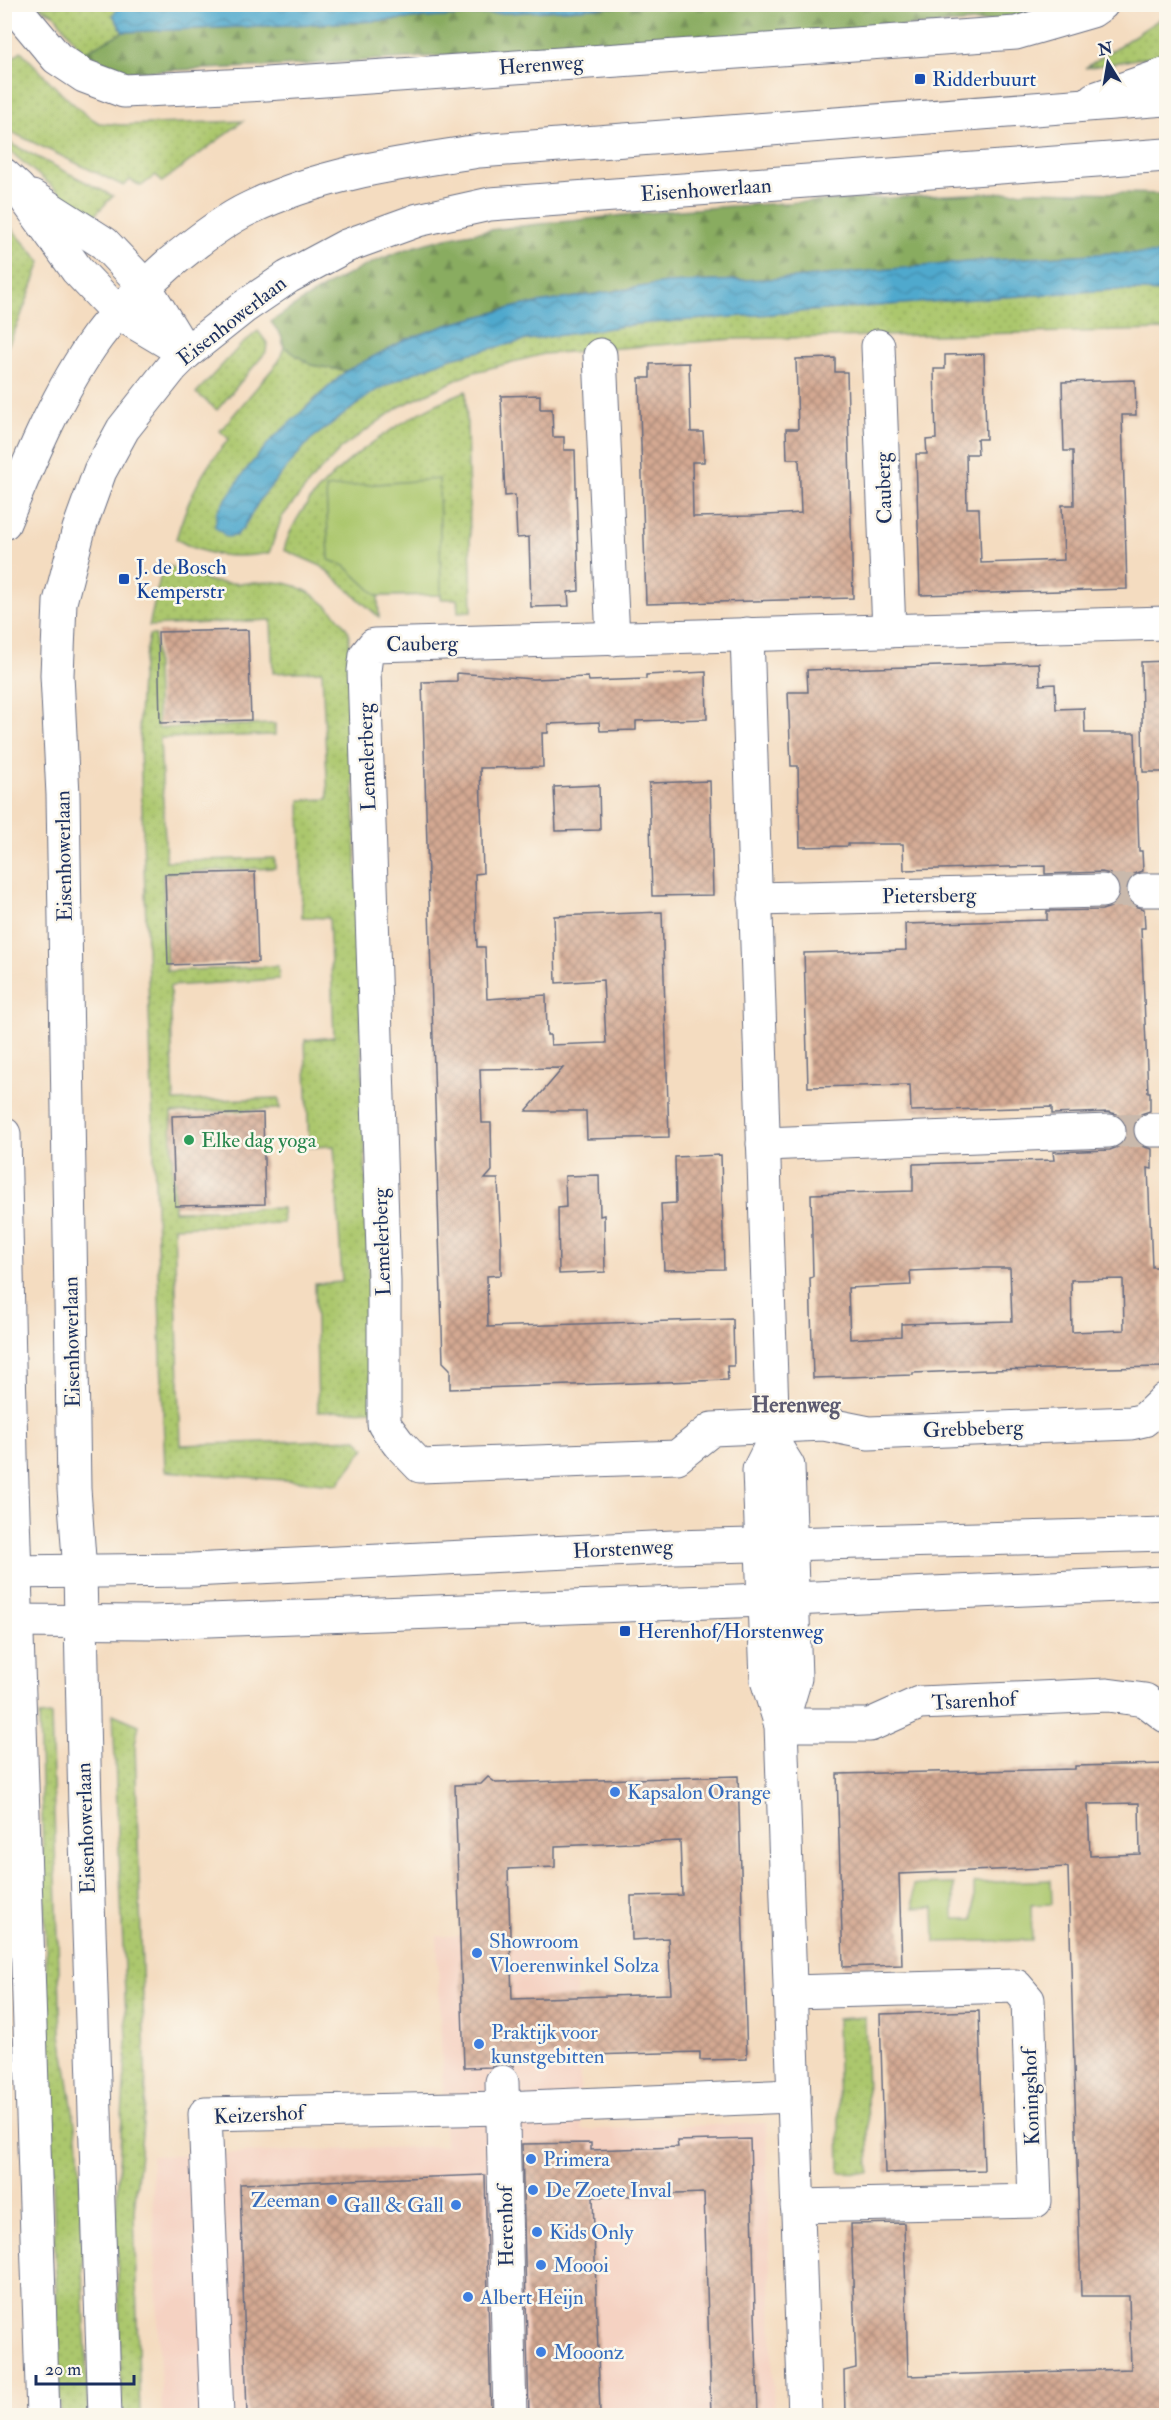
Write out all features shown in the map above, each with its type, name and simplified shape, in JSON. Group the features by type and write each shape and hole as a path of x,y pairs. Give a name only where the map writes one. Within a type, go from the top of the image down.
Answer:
{"street":[{"name":"Herenweg","path":"4,7 21,15 57,58 84,76 124,91 266,84 1016,33 1092,11 1102,4"},
{"path":"1071,107 1167,74"},
{"path":"4,523 48,423 93,344 117,312 144,285 190,247 249,208 311,184 375,167 479,151 1167,99"},
{"name":"Eisenhowerlaan","path":"105,2415 80,1572 74,1489 63,795 57,675 60,602 79,529 100,471 123,429 186,353 244,307 288,277 346,246 418,220 490,204 1167,155"},
{"path":"11,181 104,243 144,285 186,353"},
{"path":"11,181 76,270 117,312 186,353"},
{"name":"Cauberg","path":"879,346 889,630"},
{"path":"600,355 613,639"},
{"name":"Cauberg","path":"374,645 1167,623"},
{"path":"747,634 773,1434 759,1470 776,1545 778,1600 768,1680 781,1725 805,2415"},
{"name":"Lemelerberg","path":"374,645 366,654 364,671 384,1281 384,1424 420,1466 677,1457 712,1429 773,1434"},
{"name":"Pietersberg","path":"755,899 1102,891"},
{"path":"763,1144 1109,1131"},
{"path":"4,1134 11,1621 43,2415"},
{"name":"Grebbeberg","path":"773,1434 824,1424 869,1433 1131,1423 1144,1420 1167,1399"},
{"name":"Horstenweg","path":"10,1572 192,1570 673,1547 1167,1534"},
{"path":"11,1621 81,1623 778,1600 1167,1583"},
{"name":"Tsarenhof","path":"781,1725 870,1725 919,1703 1107,1695 1144,1700 1167,1716"},
{"name":"Koningshof","path":"790,1992 1017,1986 1028,2000 1035,2201 797,2206"},
{"name":"Keizershof","path":"218,2415 205,2114 502,2095 794,2096"},
{"name":"Herenhof","path":"502,2095 510,2415"}],"shaded area":[{"path":"437,1936 574,1937 582,2130 766,2123 774,2415 162,2415 151,2156 445,2146"}],"green space":[{"path":"36,5 120,5 113,15 123,32 83,53 55,15"},
{"path":"642,5 1054,5 1007,20 282,66 126,72 83,53 123,32 357,22"},
{"path":"1166,15 1166,54 1085,68"},
{"path":"4,51 13,58 21,51 59,91 86,115 99,123 121,125 243,121 162,182 156,175 141,186 130,180 124,186 5,129"},
{"path":"4,140 113,196 91,219 5,147"},
{"path":"1032,191 1166,194 1166,254 1112,253 979,261 794,278 666,283 519,306 447,325 405,340 346,371 311,365 284,347 281,335 271,322 321,289 373,262 430,242 472,233 537,224 692,209"},
{"path":"5,221 41,262 5,352"},
{"path":"1112,290 1166,292 1166,330 733,339 544,354 471,373 399,407 343,447 315,476 282,517 269,553 244,556 221,555 198,550 176,539 196,486 219,450 229,439 220,431 279,361 284,347 311,365 346,371 306,407 217,512 216,527 243,528 261,498 310,440 375,391 451,358 527,340 638,324"},
{"path":"258,331 267,343 266,352 217,410 196,393 240,346"},
{"path":"466,391 472,611 458,612 457,599 441,599 441,595 378,596 379,617 321,566 284,550 294,524 311,499 358,454 413,417"},
{"path":"439,479 441,595 377,596 345,566 329,560 326,488"},
{"path":"163,565 215,582 286,583 308,592 327,605 349,632 373,1410 318,1412 315,1284 342,1282 334,1146 309,1147 305,1040 334,1037 329,918 302,917 300,800 328,799 322,671 273,673 271,620 149,626"},
{"path":"149,635 155,635 158,728 275,724 275,735 160,738 166,861 275,858 275,868 163,873 167,971 278,966 279,979 170,986 174,1101 279,1098 280,1109 171,1113 174,1211 282,1208 283,1223 174,1227 181,1445 357,1439 365,1448 338,1484 165,1471 139,720 141,678"},
{"path":"113,1714 139,1725 135,1744 146,2095 134,2211 140,2416 122,2415 116,2210 127,2040"},
{"path":"51,1715 61,2034 79,2150 88,2415 60,2415 39,1716"},
{"path":"1051,1880 1052,1904 1031,1905 1032,1940 935,1942 934,1907 914,1908 913,1885 954,1884 954,1919 974,1919 974,1883"},
{"path":"865,2017 869,2173 840,2172 837,2019"}],"water":[{"path":"120,4 642,5 357,22 123,32 113,15"},
{"path":"1112,253 1166,254 1166,292 1112,290 638,324 527,340 451,358 375,391 310,440 261,498 243,528 235,536 227,537 215,527 217,512 245,471 271,440 346,371 405,340 447,325 519,306 666,283 794,278 979,261"}],"building":[{"path":"984,354 986,439 977,439 978,454 966,454 967,508 979,508 981,563 1064,560 1062,505 1074,505 1073,451 1064,451 1062,382 1135,380 1136,415 1122,415 1127,589 920,595 916,454 927,454 926,440 936,439 934,369 945,369 945,355"},
{"path":"835,358 835,372 847,372 853,598 646,604 639,378 650,378 650,364 689,363 691,432 703,432 704,447 704,462 692,462 693,517 801,513 799,459 787,459 786,429 798,429 796,359"},
{"path":"540,395 540,409 552,409 553,437 564,437 564,450 575,450 579,591 568,592 569,606 531,607 529,537 517,538 515,495 505,496 501,396"},
{"path":"248,630 251,720 160,723 158,632"},
{"path":"1167,661 1167,772 1143,772 1141,662"},
{"path":"1039,663 1040,685 1055,684 1056,709 1084,708 1085,733 1135,733 1139,851 1142,851 1143,871 1134,874 1128,880 1125,891 1134,906 1144,909 1145,928 1141,928 1150,1111 1141,1114 1135,1120 1132,1131 1141,1146 1152,1149 1152,1169 1148,1168 1152,1267 1161,1267 1163,1367 988,1370 813,1378 810,1278 813,1277 811,1194 913,1191 913,1164 1054,1160 1053,1152 1110,1150 1118,1147 1125,1140 1128,1131 1125,1122 1117,1114 1108,1112 1052,1114 1052,1107 911,1111 910,1085 808,1087 804,953 906,950 905,924 1047,920 1047,911 1102,910 1111,907 1118,900 1121,890 1118,881 1110,874 1102,872 1045,874 1045,866 904,870 903,844 800,847 798,766 791,766 788,692 808,692 807,670","holes":["1010,1268 1012,1321 901,1324 901,1336 850,1339 848,1288 911,1285 910,1271","1123,1279 1124,1330 1072,1332 1071,1280"]},
{"path":"706,672 707,719 636,721 636,730 600,731 599,722 548,724 548,733 542,733 543,767 480,768 483,873 475,874 476,920 477,947 485,947 487,999 546,995 547,1035 550,1035 551,1045 606,1043 603,980 556,983 554,916 662,912 669,1137 587,1139 586,1111 526,1111 563,1068 480,1069 482,1123 491,1123 492,1171 485,1179 498,1179 501,1247 501,1275 487,1276 488,1327 733,1319 734,1366 727,1366 728,1380 450,1389 450,1369 443,1362 422,682 457,681 457,673 533,679 588,677 589,681 646,679 646,675"},
{"path":"710,781 713,895 652,896 649,783"},
{"path":"599,785 600,830 556,831 554,787"},
{"path":"255,872 258,962 168,965 165,874"},
{"path":"263,1113 265,1204 175,1206 172,1116"},
{"path":"721,1155 724,1269 664,1270 661,1204 676,1203 675,1157"},
{"path":"599,1175 600,1216 604,1215 605,1272 559,1274 558,1208 566,1207 565,1176"},
{"path":"1167,1764 1167,2415 845,2415 844,2371 856,2368 851,2224 904,2223 908,2376 1131,2369 1129,2296 1081,2296 1068,1867 899,1874 902,1965 843,1967 837,1774 1075,1769 1075,1766","holes":["1139,1803 1140,1854 1090,1856 1088,1804"]},
{"path":"738,1776 747,2059 700,2060 700,2052 514,2057 514,2066 501,2063 491,2067 464,2068 455,1785 481,1784 488,1777 496,1783","holes":["680,1841 682,1895 631,1896 632,1940 668,1938 671,1994 512,1999 508,1869 555,1867 555,1846"]},
{"path":"979,2011 984,2170 885,2173 880,2014"},
{"path":"750,2139 758,2415 711,2415 704,2193 593,2197 600,2415 529,2415 522,2144 591,2143 591,2150 678,2147 677,2141"},
{"path":"485,2175 491,2415 247,2415 240,2184"}],"tunnel":[{"path":"1102,891 1144,890"},
{"path":"1109,1131 1151,1130"}],"place":[{"name":"Ridderbuurt","path":"920,79"},
{"name":"J. de Bosch Kemperstr","path":"124,579"},
{"name":"Elke dag yoga","path":"189,1140"},
{"name":"Herenhof/Horstenweg","path":"625,1631"},
{"name":"Kapsalon Orange","path":"615,1792"},
{"name":"Showroom Vloerenwinkel Solza","path":"477,1953"},
{"name":"Praktijk voor kunstgebitten","path":"479,2044"},
{"name":"Primera","path":"531,2159"},
{"name":"De Zoete Inval","path":"533,2190"},
{"name":"Zeeman","path":"332,2200"},
{"name":"Gall & Gall","path":"456,2205"},
{"name":"Kids Only","path":"537,2232"},
{"name":"Moooi","path":"541,2265"},
{"name":"Albert Heijn","path":"468,2297"},
{"name":"Mooonz","path":"541,2352"}],"district":[{"name":"Herenweg","path":"796,1405"}]}
